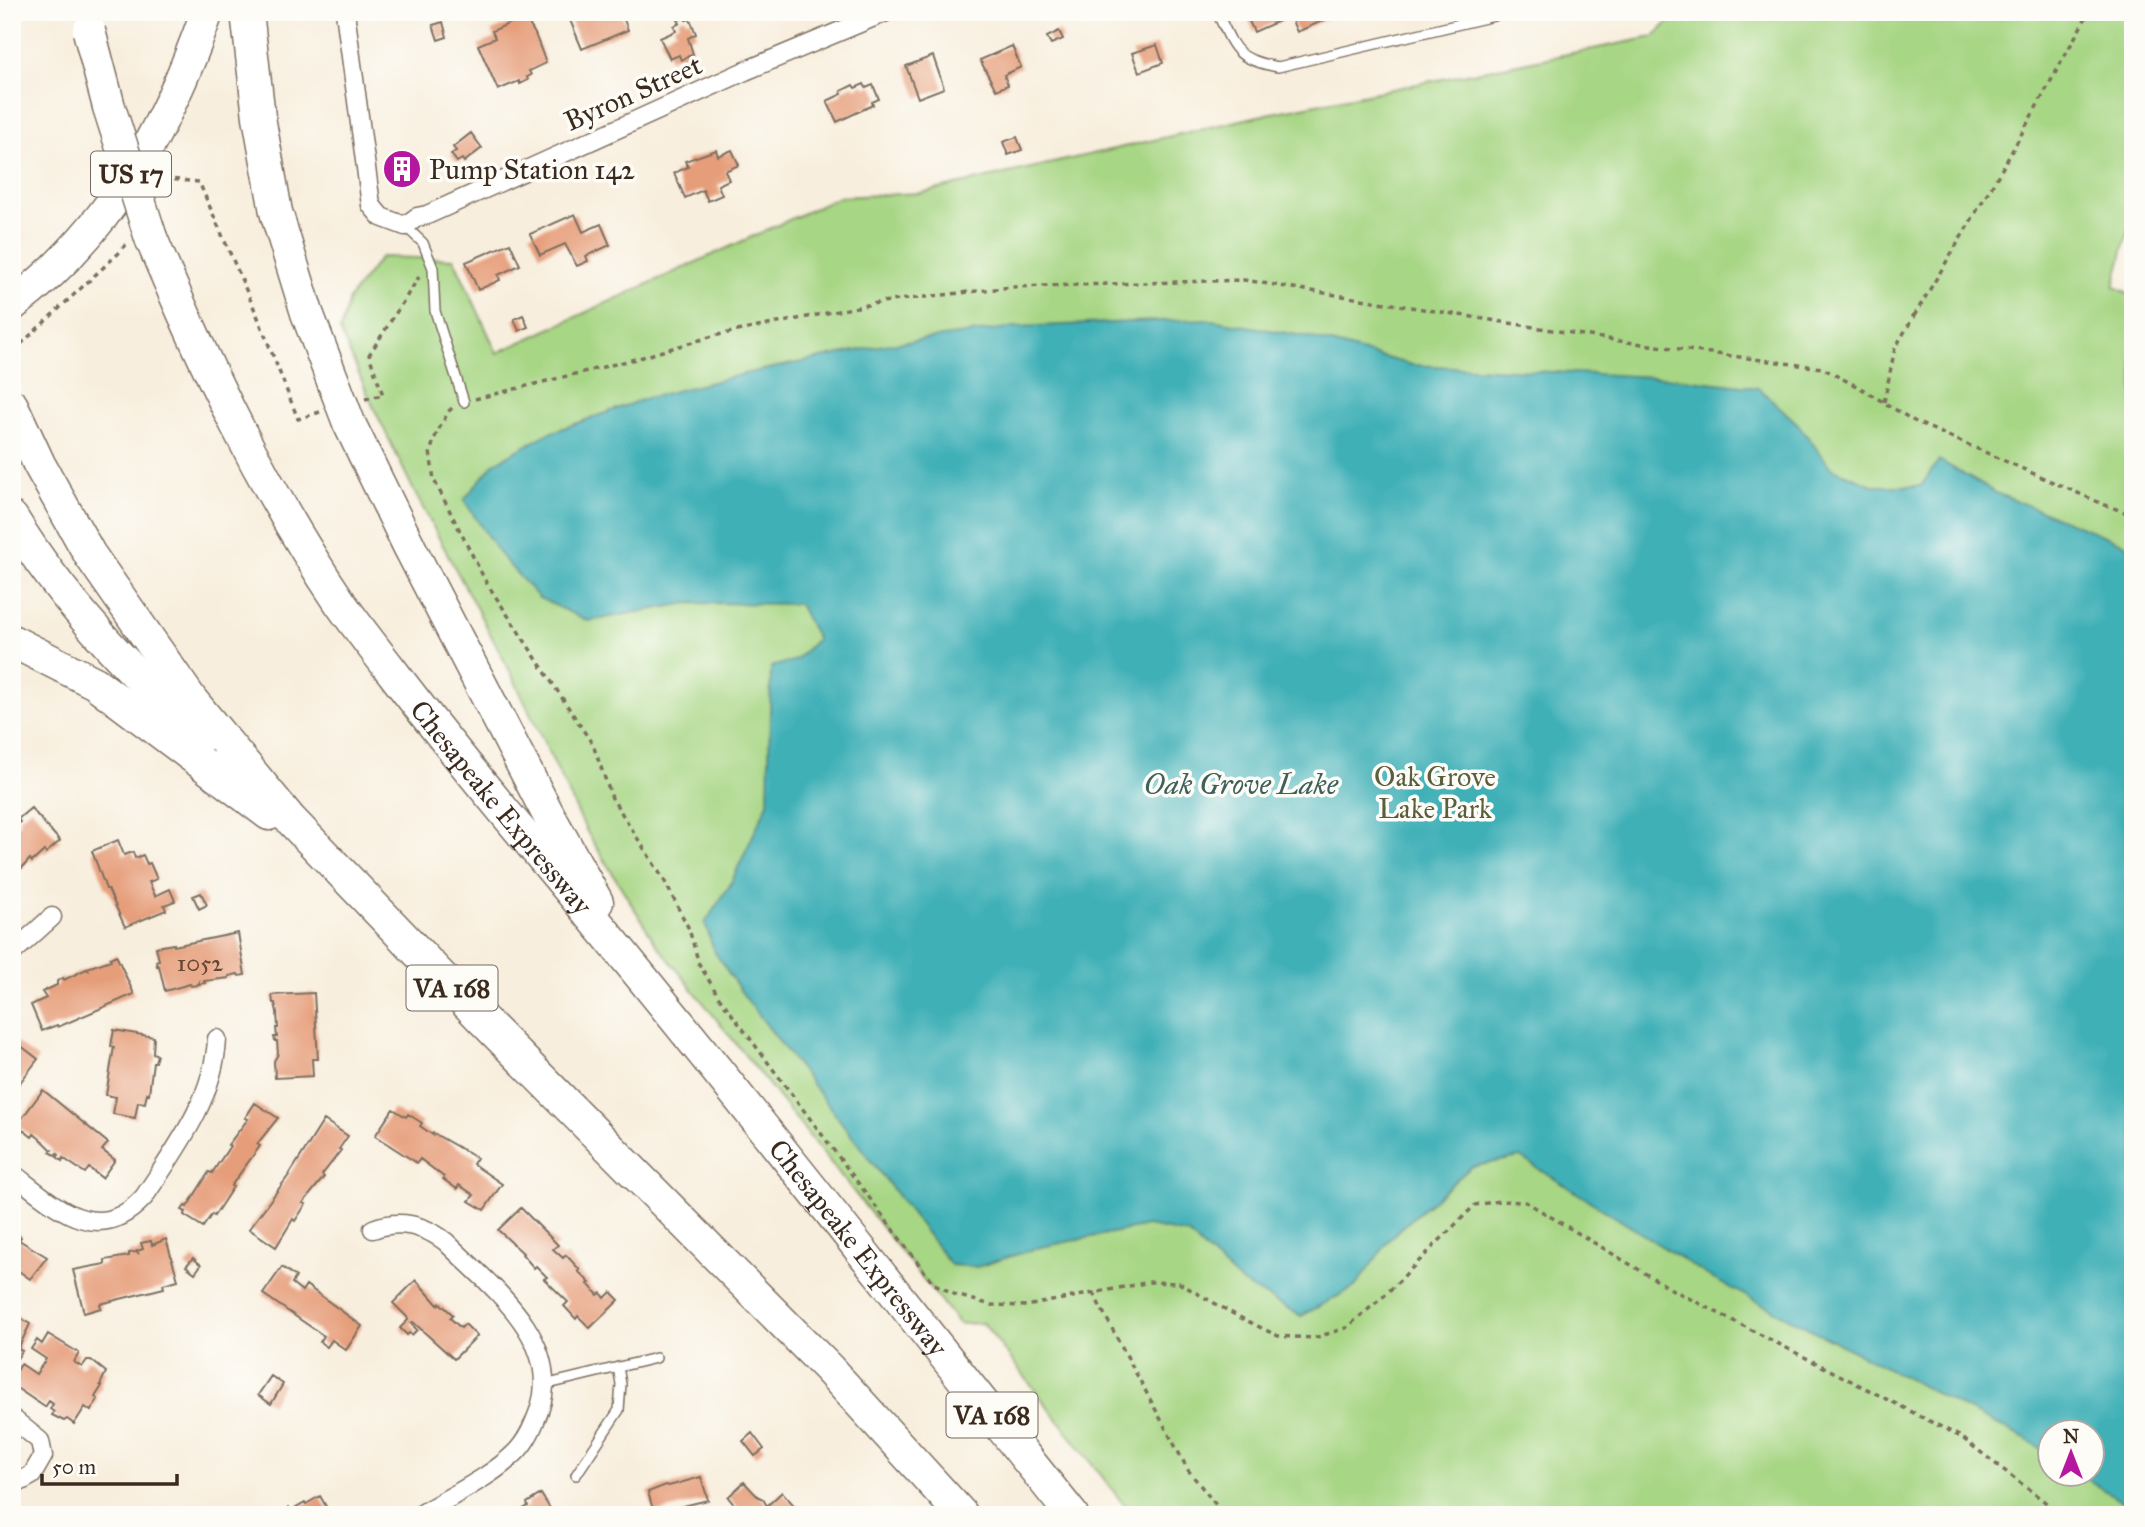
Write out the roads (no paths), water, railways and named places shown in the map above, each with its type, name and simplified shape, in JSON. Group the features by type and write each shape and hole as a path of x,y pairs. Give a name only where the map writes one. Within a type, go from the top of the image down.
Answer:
{"highway":[{"name":"VA 168","path":"247,12 259,117 276,212 307,313 349,423 542,802 629,961"},
{"name":"US 17","path":"12,305 64,262 108,209 158,133 187,70 207,13"},
{"name":"Chesapeake Expressway","path":"87,22 109,107 151,238 202,355 243,437 310,556 344,608 414,701 629,961 1072,1515"},
{"name":"VA 168","path":"12,406 39,464 90,555 192,701 289,818 352,886 828,1368 962,1515"},
{"path":"12,518 29,546 74,604 141,681 289,818"},
{"path":"12,642 95,683 261,808 352,886"}],"street":[{"path":"345,12 371,205 381,217 405,226"},
{"name":"Byron Street","path":"405,226 417,218 745,71 886,12"},
{"path":"12,953 52,917"},
{"path":"12,1173 72,1217 102,1221 118,1217 135,1207 192,1122 210,1079 217,1039"},
{"path":"373,1228 399,1223 417,1225 434,1232 446,1242 520,1317 536,1344 543,1381 541,1403 535,1423 516,1452 492,1471 420,1515"},
{"path":"12,1418 40,1441 43,1456 32,1475 12,1486"}],"lane":[{"path":"1217,12 1234,49 1253,62 1279,67 1496,14"},
{"path":"405,226 423,243 432,268 435,311 464,402"},
{"path":"543,1381 656,1358"},
{"path":"576,1475 619,1410 621,1384 618,1367"}],"water":[{"name":"Oak Grove Lake","path":"1206,319 1309,337 1412,365 1674,378 1759,388 1798,424 1831,468 1875,486 1921,486 1939,460 1996,493 2133,547 2133,1508 2101,1488 2106,1488 2106,1418 2036,1418 2036,1446 1715,1280 1520,1157 1471,1167 1391,1237 1355,1287 1301,1316 1242,1283 1188,1234 1147,1226 1041,1247 977,1267 951,1265 742,993 714,951 705,923 730,885 768,803 771,667 796,660 817,639 799,604 688,603 588,621 539,598 500,555 464,500 493,464 547,434 647,398 748,373 884,345 1015,327"}],"place":[{"name":"Pump Station 142","path":"402,169"}],"park label":[{"name":"Oak Grove Lake Park","path":"1435,792"}]}
